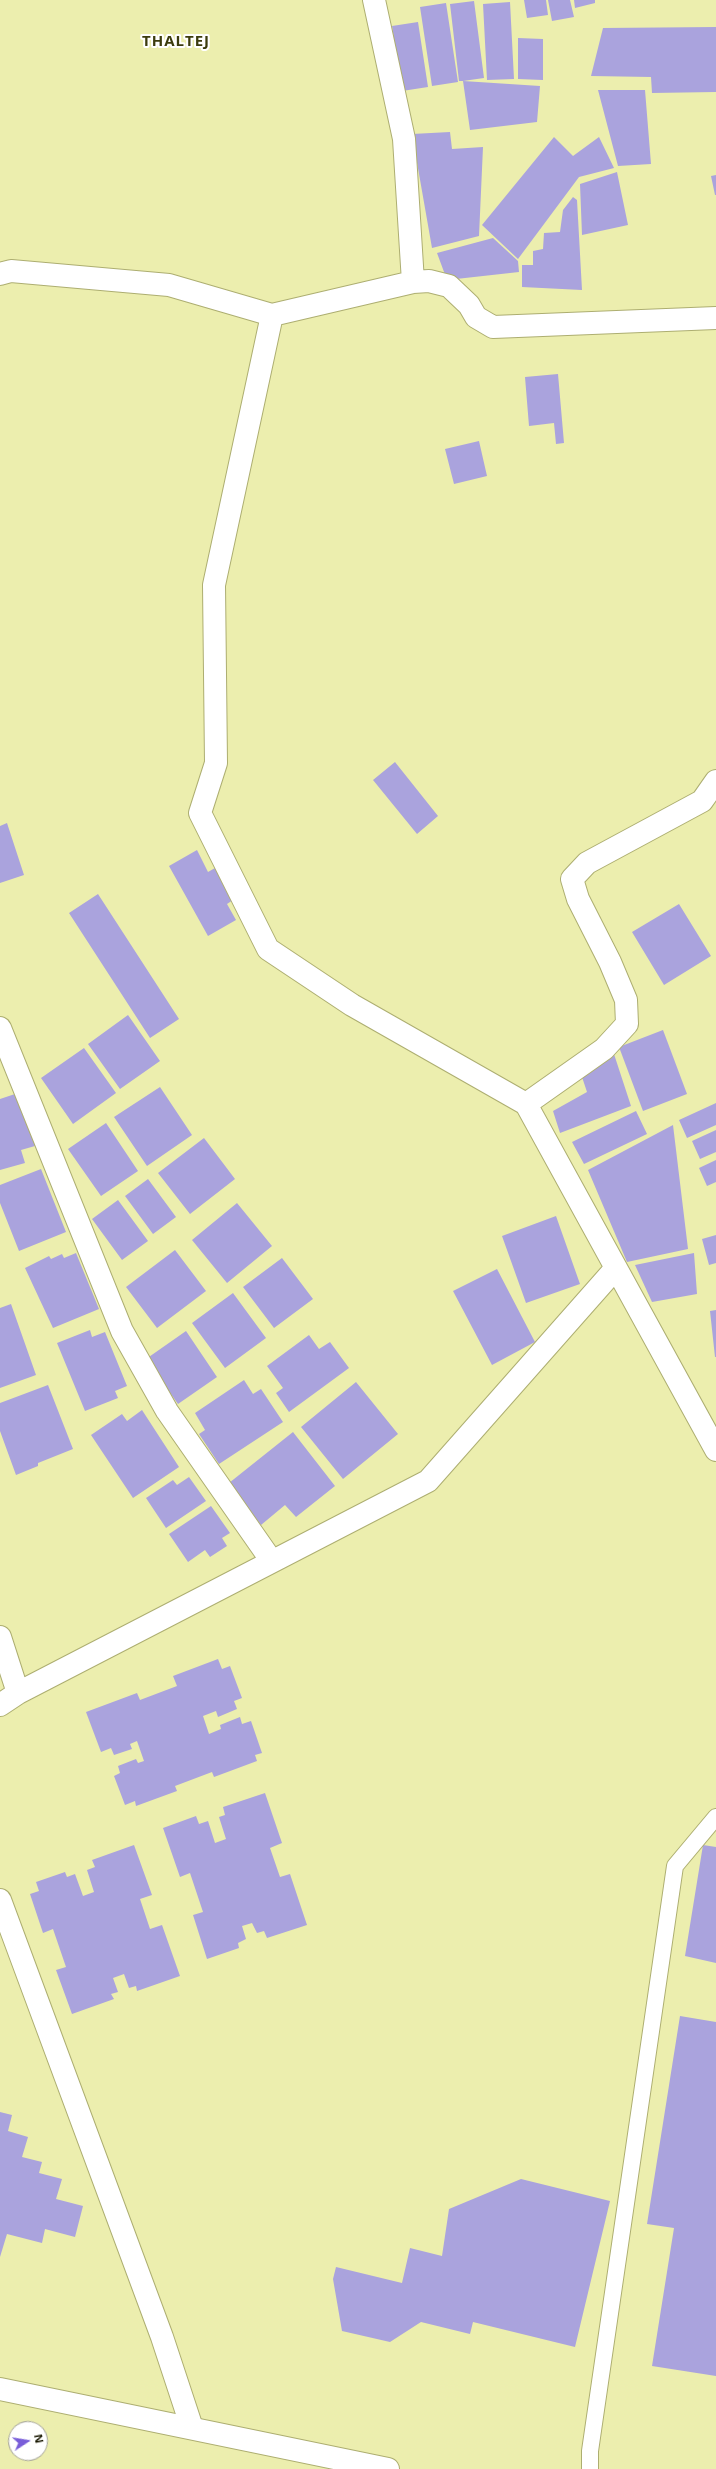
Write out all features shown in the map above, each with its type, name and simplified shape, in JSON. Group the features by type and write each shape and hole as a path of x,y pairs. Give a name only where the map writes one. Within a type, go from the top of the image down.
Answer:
{"street":[{"path":"374,0 404,139 413,282"},
{"path":"0,274 11,271 169,285 272,314 413,282 429,281 449,286 469,305 476,317 493,327 716,318"},
{"path":"272,314 214,585 216,764 200,812 268,949 352,1004 526,1104 716,1450"},
{"path":"526,1104 604,1049 628,1024 626,1000 610,962 578,899 572,879 587,863 702,801 716,781"},
{"path":"0,1028 122,1331 167,1411 271,1560"},
{"path":"0,1705 18,1693 271,1560 428,1481 616,1268"},
{"path":"0,1637 18,1693"},
{"path":"0,1900 162,2337 192,2428"},
{"path":"0,2389 388,2469"}],"lane":[{"path":"590,2469 592,2443 675,1866 716,1817"}],"building":[{"path":"524,0 546,0 548,15 527,18"},
{"path":"548,0 570,0 574,17 552,21"},
{"path":"574,0 595,0 595,3 575,8"},
{"path":"474,1 484,78 459,81 450,4"},
{"path":"510,2 514,79 487,80 483,4"},
{"path":"446,3 458,82 432,86 420,7"},
{"path":"418,22 428,87 402,91 392,26"},
{"path":"716,27 716,92 652,93 651,77 591,76 603,28"},
{"path":"518,38 543,39 543,80 518,79"},
{"path":"463,81 540,86 537,122 470,130"},
{"path":"598,90 645,90 651,164 618,166"},
{"path":"450,132 452,149 483,147 479,236 432,248 412,134"},
{"path":"554,137 573,156 599,137 614,168 579,177 518,259 482,225"},
{"path":"617,172 628,225 582,235 580,184"},
{"path":"716,175 716,195 715,195 711,176"},
{"path":"573,197 577,200 582,290 522,287 522,265 533,265 533,251 543,249 544,233 560,232 563,210"},
{"path":"493,238 518,261 519,272 447,280 437,253"},
{"path":"558,374 564,443 556,444 554,423 529,426 525,377"},
{"path":"479,441 487,476 454,484 445,449"},
{"path":"395,762 438,816 417,834 373,780"},
{"path":"7,823 24,875 0,883 0,826"},
{"path":"197,850 208,872 215,868 233,900 227,904 236,920 208,936 169,866"},
{"path":"98,894 179,1019 150,1038 69,913"},
{"path":"679,904 711,956 664,985 632,932"},
{"path":"128,1015 160,1061 120,1089 88,1044"},
{"path":"663,1030 687,1094 643,1111 619,1047"},
{"path":"84,1048 116,1093 73,1124 41,1078"},
{"path":"613,1051 631,1106 560,1133 553,1111 587,1092 581,1074"},
{"path":"160,1087 192,1135 147,1166 114,1117"},
{"path":"18,1093 35,1146 21,1150 25,1163 0,1170 0,1099"},
{"path":"716,1103 716,1125 687,1138 679,1120"},
{"path":"636,1111 647,1134 584,1164 572,1142"},
{"path":"106,1123 138,1171 101,1196 68,1149"},
{"path":"673,1125 688,1249 627,1262 588,1170"},
{"path":"716,1130 716,1152 700,1159 692,1141"},
{"path":"204,1138 235,1179 190,1214 158,1173"},
{"path":"716,1160 716,1182 707,1186 699,1168"},
{"path":"41,1169 66,1232 19,1251 0,1203 0,1185"},
{"path":"148,1179 176,1217 153,1234 125,1196"},
{"path":"118,1200 148,1241 122,1260 92,1219"},
{"path":"237,1203 272,1246 227,1283 192,1240"},
{"path":"556,1216 580,1284 526,1303 502,1236"},
{"path":"716,1235 716,1263 709,1265 702,1239"},
{"path":"175,1250 206,1291 157,1328 126,1287"},
{"path":"76,1253 99,1309 53,1328 25,1268 49,1256 51,1259 62,1254 64,1258"},
{"path":"694,1253 697,1294 652,1302 635,1265"},
{"path":"282,1258 313,1299 274,1328 243,1287"},
{"path":"497,1269 535,1342 492,1365 453,1291"},
{"path":"233,1293 266,1338 225,1368 192,1323"},
{"path":"11,1304 36,1375 0,1388 0,1308"},
{"path":"716,1310 716,1357 715,1357 710,1311"},
{"path":"90,1330 92,1337 105,1332 127,1386 115,1391 118,1398 85,1411 57,1343"},
{"path":"186,1331 217,1377 178,1404 146,1359"},
{"path":"309,1335 319,1349 330,1342 349,1368 289,1412 276,1393 283,1388 267,1366"},
{"path":"244,1380 253,1394 261,1389 283,1422 219,1464 199,1434 205,1430 195,1413"},
{"path":"356,1382 398,1434 343,1479 301,1427"},
{"path":"48,1385 73,1449 38,1463 38,1466 16,1475 0,1431 0,1403"},
{"path":"142,1410 179,1467 133,1498 91,1435 122,1414 127,1421"},
{"path":"293,1432 335,1486 296,1517 285,1505 261,1525 229,1483"},
{"path":"189,1477 206,1501 166,1528 146,1498 173,1480 177,1485"},
{"path":"211,1506 230,1533 222,1538 227,1546 210,1557 205,1550 188,1562 169,1534"},
{"path":"218,1659 222,1669 230,1666 242,1698 234,1701 237,1709 218,1717 216,1711 203,1716 209,1734 221,1729 220,1725 240,1717 242,1724 251,1721 262,1753 255,1755 257,1761 214,1777 212,1772 175,1786 177,1791 136,1806 135,1801 125,1805 114,1776 120,1773 118,1766 136,1759 138,1763 144,1761 137,1741 130,1744 132,1749 114,1755 111,1748 101,1752 86,1712 137,1693 140,1700 177,1686 173,1676"},
{"path":"265,1793 282,1843 270,1848 280,1877 290,1874 307,1925 267,1938 264,1931 257,1933 252,1923 242,1926 246,1939 238,1943 239,1948 207,1959 193,1915 203,1912 190,1873 180,1877 163,1828 196,1816 199,1824 208,1821 215,1843 226,1839 219,1817 225,1815 223,1807"},
{"path":"134,1845 152,1895 140,1899 150,1929 162,1925 180,1976 137,1991 136,1986 129,1988 124,1974 113,1978 118,1992 111,1994 114,1999 72,2014 56,1970 66,1967 53,1929 43,1933 30,1894 39,1891 36,1882 65,1872 67,1877 75,1874 83,1896 94,1892 87,1870 95,1867 92,1860"},
{"path":"703,1845 716,1847 716,1963 685,1956"},
{"path":"680,2016 716,2022 716,2376 652,2366 674,2228 647,2224"},
{"path":"0,2112 12,2115 8,2131 28,2137 22,2157 42,2162 39,2173 62,2179 56,2199 83,2206 75,2237 45,2229 42,2243 7,2234 0,2257"},
{"path":"521,2179 610,2201 575,2347 473,2322 470,2334 421,2322 390,2342 342,2331 333,2279 336,2267 402,2283 410,2248 442,2256 449,2209"}],"district":[{"name":"THALTEJ","path":"176,42"}]}
